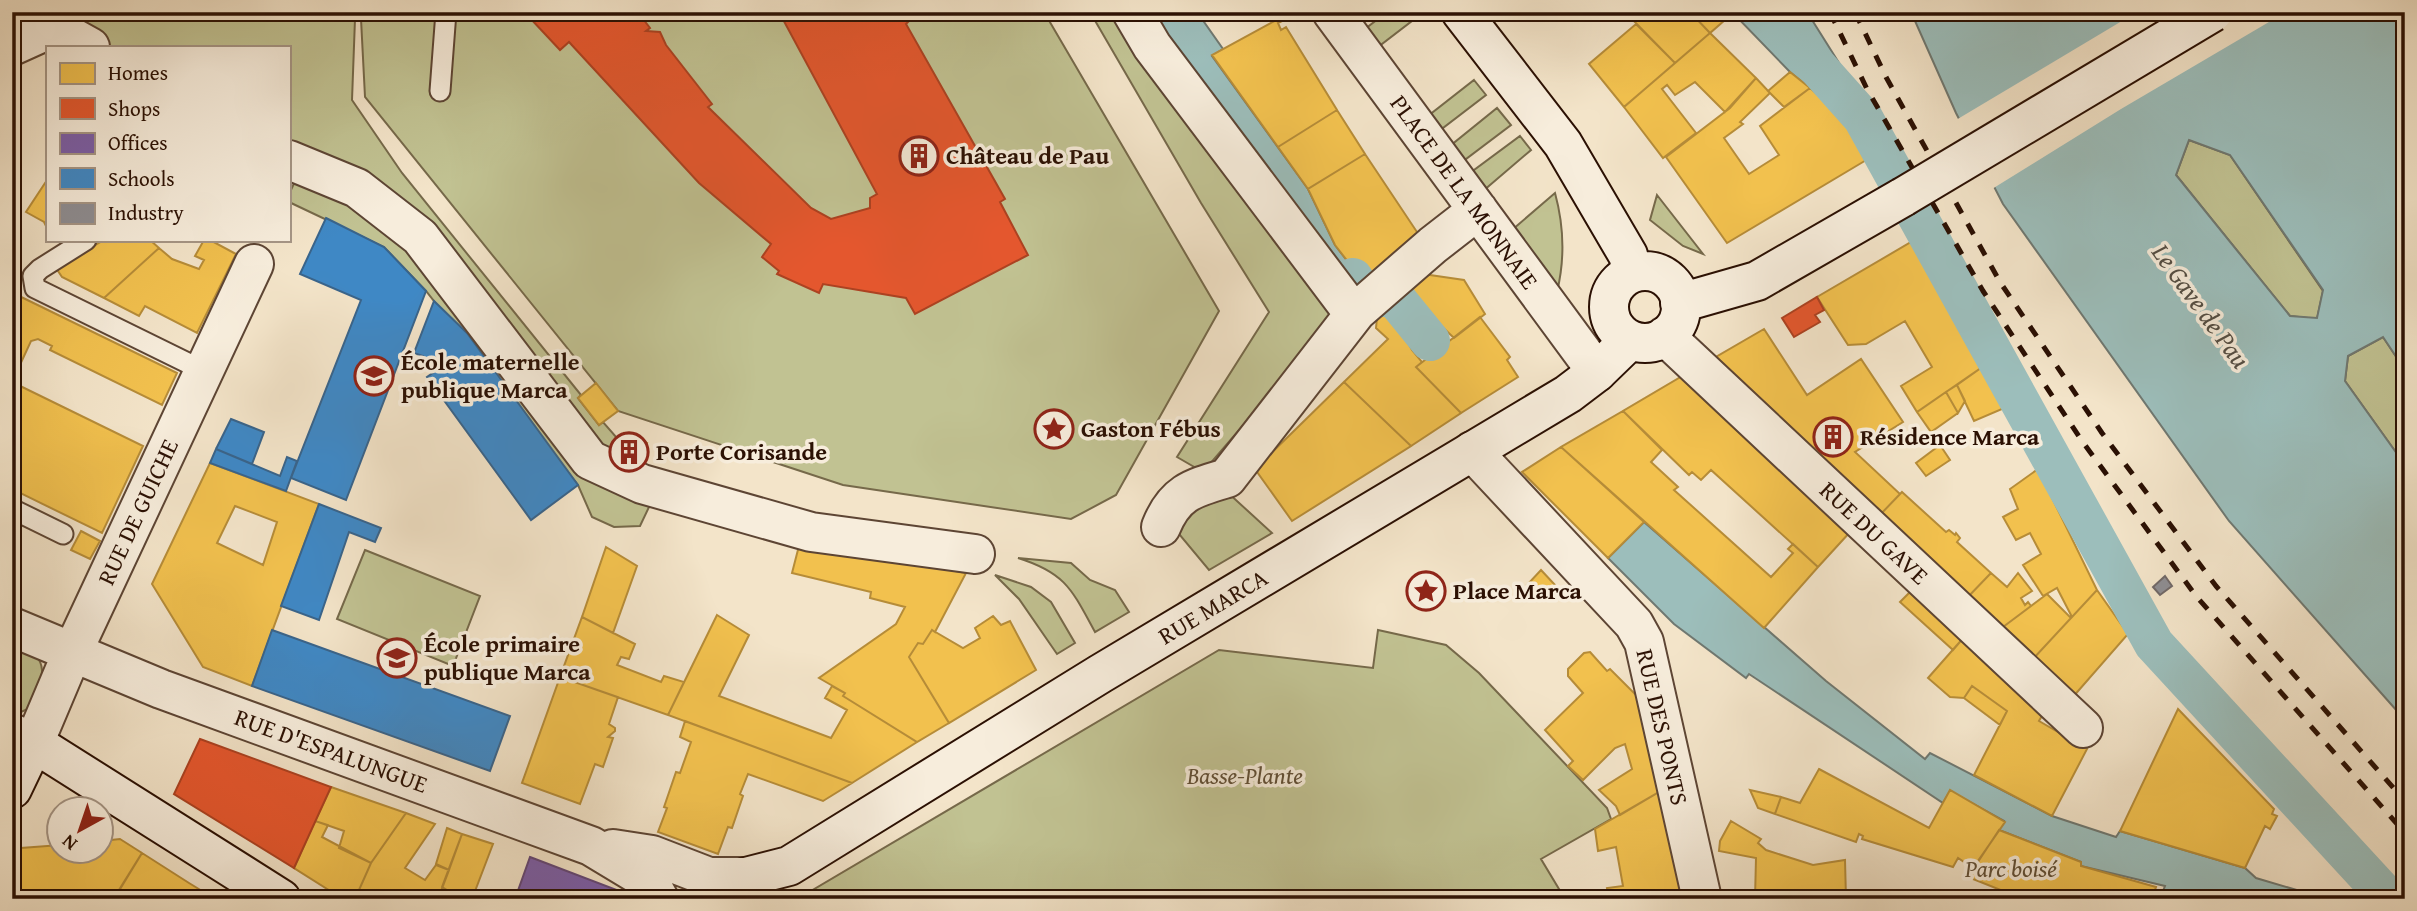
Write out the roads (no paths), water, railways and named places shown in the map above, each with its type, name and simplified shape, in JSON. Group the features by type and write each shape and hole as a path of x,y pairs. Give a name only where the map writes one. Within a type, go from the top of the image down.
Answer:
{"street":[{"path":"1132,12 1152,46 1354,313"},
{"name":"PLACE DE LA MONNAIE","path":"1332,12 1597,372"},
{"path":"1461,12 1563,144 1628,255 1633,273"},
{"path":"1659,327 1672,283 1664,277 1643,271 1633,273 1616,285 1609,306 1614,327 1659,327 1757,281 2213,12"},
{"path":"12,46 54,27 88,46"},
{"path":"290,160 357,188 419,237 590,460 642,484 811,532 975,554"},
{"path":"1161,527 1168,507 1183,495 1199,486 1227,478 1354,313 1478,210"},
{"name":"RUE DE GUICHE","path":"12,789 23,738 72,653 254,264"},
{"name":"RUE MARCA","path":"742,891 789,866 1100,674 1568,394 1659,327"},
{"name":"RUE DU GAVE","path":"1659,327 2083,728"},
{"name":"RUE DES PONTS","path":"1472,451 1634,624 1644,642 1702,899"},
{"name":"RUE D'ESPALUNGUE","path":"12,627 161,689 591,846 649,881 659,899"},
{"path":"23,738 281,899"},
{"name":"RUE D'ESPALUNGUE","path":"591,846 652,855 718,879 742,891"}],"lane":[{"path":"440,91 446,12"},
{"path":"83,242 40,269 33,276 35,288 204,370"},
{"path":"12,509 63,534"}],"water":[{"path":"1153,12 1197,12 1223,49 1212,56 1308,189 1335,245 1369,289 1362,296 1168,46"},
{"path":"1732,12 1807,12 1846,74 1872,109 1855,126 1790,72"},
{"name":"Le Gave de Pau","path":"1911,12 2405,12 2405,370 2383,337 2348,356 2345,381 2405,465 2405,720 2229,521 2003,204 1956,113","holes":["2189,140 2230,155 2323,290 2317,318 2290,316 2176,175"]},
{"path":"1644,522 1826,681 1925,759 1930,753 2052,816 2116,837 2120,831 2245,868 2256,878 2327,899 2191,899 2163,891 2165,886 2081,866 2081,862 1999,830 2004,821 1950,791 1943,803 1749,674 1746,678 1674,624 1608,558"}],"waterway":[{"path":"1772,12 1780,25 1863,118 2154,644 2389,899"},
{"path":"1353,278 1364,295 1395,298 1430,341"}],"railway":[{"path":"1830,12 1867,89 1983,291 2082,441 2196,596 2405,833"},
{"path":"1855,12 1886,77 2000,282 2102,433 2216,586 2405,801"}],"place":[{"name":"Château de Pau","path":"919,156"},
{"name":"École maternelle publique Marca","path":"374,376"},
{"name":"Gaston Fébus","path":"1054,429"},
{"name":"Résidence Marca","path":"1833,437"},
{"name":"Porte Corisande","path":"629,452"},
{"name":"Place Marca","path":"1426,591"},
{"name":"École primaire publique Marca","path":"397,658"}],"park label":[{"name":"Basse-Plante","path":"1245,776"},
{"name":"Parc boisé","path":"2011,869"}]}
